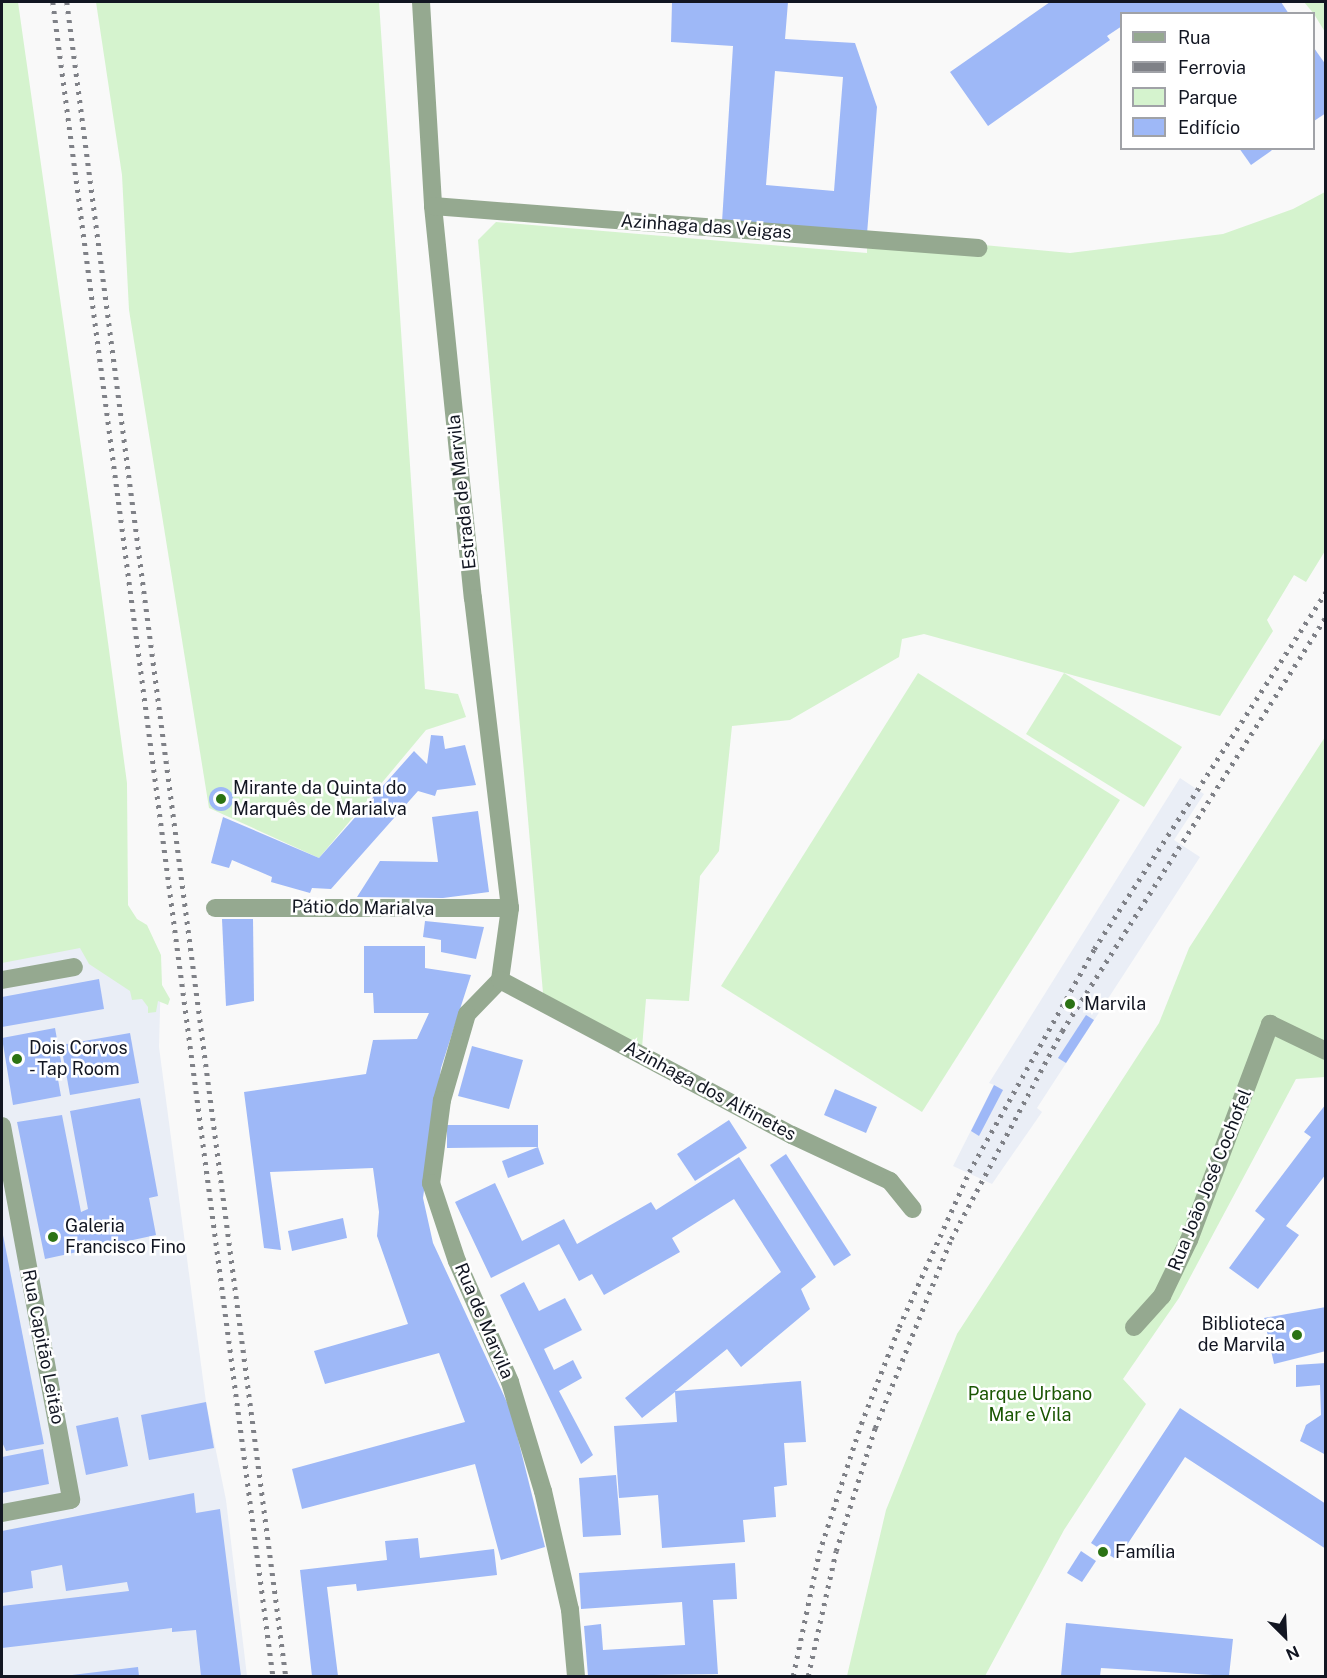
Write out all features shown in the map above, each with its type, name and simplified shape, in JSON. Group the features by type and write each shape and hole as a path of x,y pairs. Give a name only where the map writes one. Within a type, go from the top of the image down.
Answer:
{"street":[{"name":"Estrada de Marvila","path":"422,2 434,206 473,598 510,908 500,980"},
{"name":"Azinhaga das Veigas","path":"434,206 978,248"},
{"name":"Pátio do Marialva","path":"215,908 510,908"},
{"path":"2,980 74,967"},
{"name":"Azinhaga dos Alfinetes","path":"500,980 792,1135 890,1181 913,1209"},
{"name":"Rua de Marvila","path":"500,980 467,1014 442,1100 431,1183 457,1261 510,1382 543,1491 570,1610 576,1677"},
{"name":"Rua João José Cochofel","path":"1134,1327 1162,1296 1189,1240 1270,1023 1326,1051"},
{"name":"Rua Capitão Leitão","path":"2,1126 71,1500 2,1513"}],"shaded area":[{"path":"1180,778 1204,794 1174,840 1200,857 1037,1108 1042,1112 992,1184 953,1166 994,1085 989,1083"},
{"path":"2,895 161,974 159,1047 206,1402 226,1500 247,1676 2,1676"}],"green space":[{"path":"2,2 18,2 127,783 128,905 137,919 147,925 161,955 162,985 170,999 168,1005 158,1001 156,1012 148,1013 148,1007 142,999 132,1000 130,991 89,964 80,948 2,963"},
{"path":"96,2 379,2 425,689 458,694 466,717 426,730 319,858 209,808 129,310 122,175"},
{"path":"1304,2 1325,2 1325,32 1315,12"},
{"path":"1325,192 1325,551 1306,582 1294,575 1267,620 1273,631 1220,716 924,634 902,639 899,657 790,720 732,726 719,851 700,876 689,1001 646,999 642,1048 543,993 478,240 496,222 867,253 867,234 1070,253 1223,234 1293,209"},
{"path":"918,673 1120,800 922,1112 721,986"},
{"path":"1064,673 1182,747 1144,807 1026,734"},
{"name":"Parque Urbano Mar e Vila","path":"1325,737 1325,1077 1296,1079 1179,1298 1123,1379 1146,1404 1064,1530 985,1676 847,1676 886,1510 957,1334 1159,1023 1189,948"}],"building":[{"path":"672,2 788,2 785,39 855,43 877,107 867,234 722,222 733,46 671,42","holes":["775,71 843,77 834,191 766,185"]},
{"path":"1050,2 1281,2 1288,12 1120,12 1120,27 1107,36 1110,40 988,126 950,72"},
{"path":"1315,49 1326,65 1326,113 1315,120"},
{"path":"1240,150 1272,150 1251,165"},
{"path":"431,735 443,736 445,749 465,745 476,785 437,790 435,796 418,791 331,889 312,888 310,893 271,882 272,877 232,860 229,868 211,863 223,817 319,858 414,751 427,764"},
{"name":"Mirante da Quinta do Marquês de Marialva","path":"221,787 230,790 233,799 230,808 221,811 212,808 209,799 212,790"},
{"path":"478,811 489,892 443,898 357,897 380,861 438,862 432,817"},
{"path":"222,919 253,919 254,1001 226,1006"},
{"path":"425,921 484,927 476,959 441,952 441,940 423,937"},
{"path":"364,946 425,946 425,968 471,975 441,1068 423,1198 433,1243 511,1411 545,1547 501,1560 475,1464 302,1509 292,1469 465,1422 439,1353 325,1384 314,1351 408,1324 377,1236 379,1212 373,1168 270,1172 281,1250 264,1248 244,1092 366,1074 373,1040 417,1039 429,1013 374,1013 373,993 364,993"},
{"path":"99,979 104,1009 2,1027 2,997"},
{"path":"1086,1015 1094,1020 1066,1063 1058,1058"},
{"path":"55,1028 62,1067 56,1068 61,1096 13,1105 2,1038"},
{"path":"130,1033 139,1083 70,1095 61,1045"},
{"path":"472,1046 523,1060 509,1109 458,1096"},
{"path":"994,1085 1003,1090 979,1136 971,1131"},
{"path":"835,1089 877,1107 866,1133 824,1115"},
{"path":"140,1098 158,1196 149,1198 156,1235 45,1259 17,1122 62,1115 81,1212 88,1209 70,1111"},
{"path":"1326,1104 1326,1174 1286,1226 1299,1235 1258,1289 1229,1268 1265,1219 1255,1211 1311,1137 1304,1132"},
{"path":"729,1120 747,1148 695,1181 677,1154"},
{"path":"447,1125 538,1125 538,1147 447,1148"},
{"path":"538,1147 544,1164 508,1178 502,1161"},
{"path":"786,1154 851,1255 834,1266 770,1165"},
{"path":"739,1157 816,1277 801,1289 810,1309 741,1367 727,1349 675,1391 801,1381 806,1442 784,1443 787,1485 774,1487 776,1517 743,1520 745,1542 662,1548 658,1495 619,1498 614,1426 677,1422 675,1392 642,1418 625,1398 781,1272 734,1199 672,1238 680,1252 604,1295 592,1274 579,1281 559,1244 491,1278 455,1202 495,1183 522,1241 564,1219 577,1244 651,1202 656,1210"},
{"path":"343,1218 347,1238 292,1251 288,1231"},
{"path":"2,1230 44,1444 6,1451 2,1442"},
{"path":"524,1282 539,1311 565,1298 582,1330 544,1349 554,1370 573,1360 582,1378 559,1391 593,1455 581,1464 500,1295"},
{"name":"Biblioteca de Marvila","path":"1326,1307 1326,1351 1274,1364 1264,1318"},
{"name":"Biblioteca de Marvila","path":"1326,1363 1326,1455 1300,1441 1306,1425 1321,1415 1320,1385 1296,1387 1296,1365"},
{"path":"206,1402 214,1448 149,1460 141,1415"},
{"path":"1180,1408 1326,1504 1326,1549 1185,1457 1117,1560 1091,1543"},
{"path":"118,1417 128,1466 86,1475 76,1426"},
{"path":"43,1449 49,1484 2,1493 2,1457"},
{"path":"616,1475 621,1535 583,1537 579,1478"},
{"path":"194,1493 196,1513 220,1509 241,1676 201,1676 196,1630 172,1632 172,1628 2,1648 2,1606 129,1591 127,1582 66,1591 62,1565 31,1571 33,1588 2,1593 2,1531"},
{"path":"418,1538 420,1558 494,1549 497,1575 357,1591 356,1584 327,1587 338,1676 312,1676 300,1570 387,1560 385,1541"},
{"path":"1081,1551 1096,1561 1082,1582 1067,1573"},
{"path":"735,1563 737,1599 713,1600 718,1674 588,1676 584,1626 601,1624 603,1650 685,1645 682,1602 581,1609 579,1573"},
{"path":"1066,1623 1233,1639 1229,1676 1101,1668 1100,1676 1061,1676"},
{"path":"138,1667 139,1676 72,1675"}],"railway":[{"path":"53,2 273,1676"},
{"path":"67,2 286,1676"},
{"path":"793,1676 819,1553 861,1424 899,1327 969,1172 1094,949 1326,592"},
{"path":"808,1676 836,1551 875,1428 951,1239 1062,1031 1326,616"}],"place":[{"name":"Mirante da Quinta do Marquês de Marialva","path":"221,799"},
{"name":"Marvila","path":"1070,1004"},
{"name":"Dois Corvos - Tap Room","path":"17,1059"},
{"name":"Galeria Francisco Fino","path":"53,1237"},
{"name":"Biblioteca de Marvila","path":"1297,1335"},
{"name":"Família","path":"1103,1552"}]}
